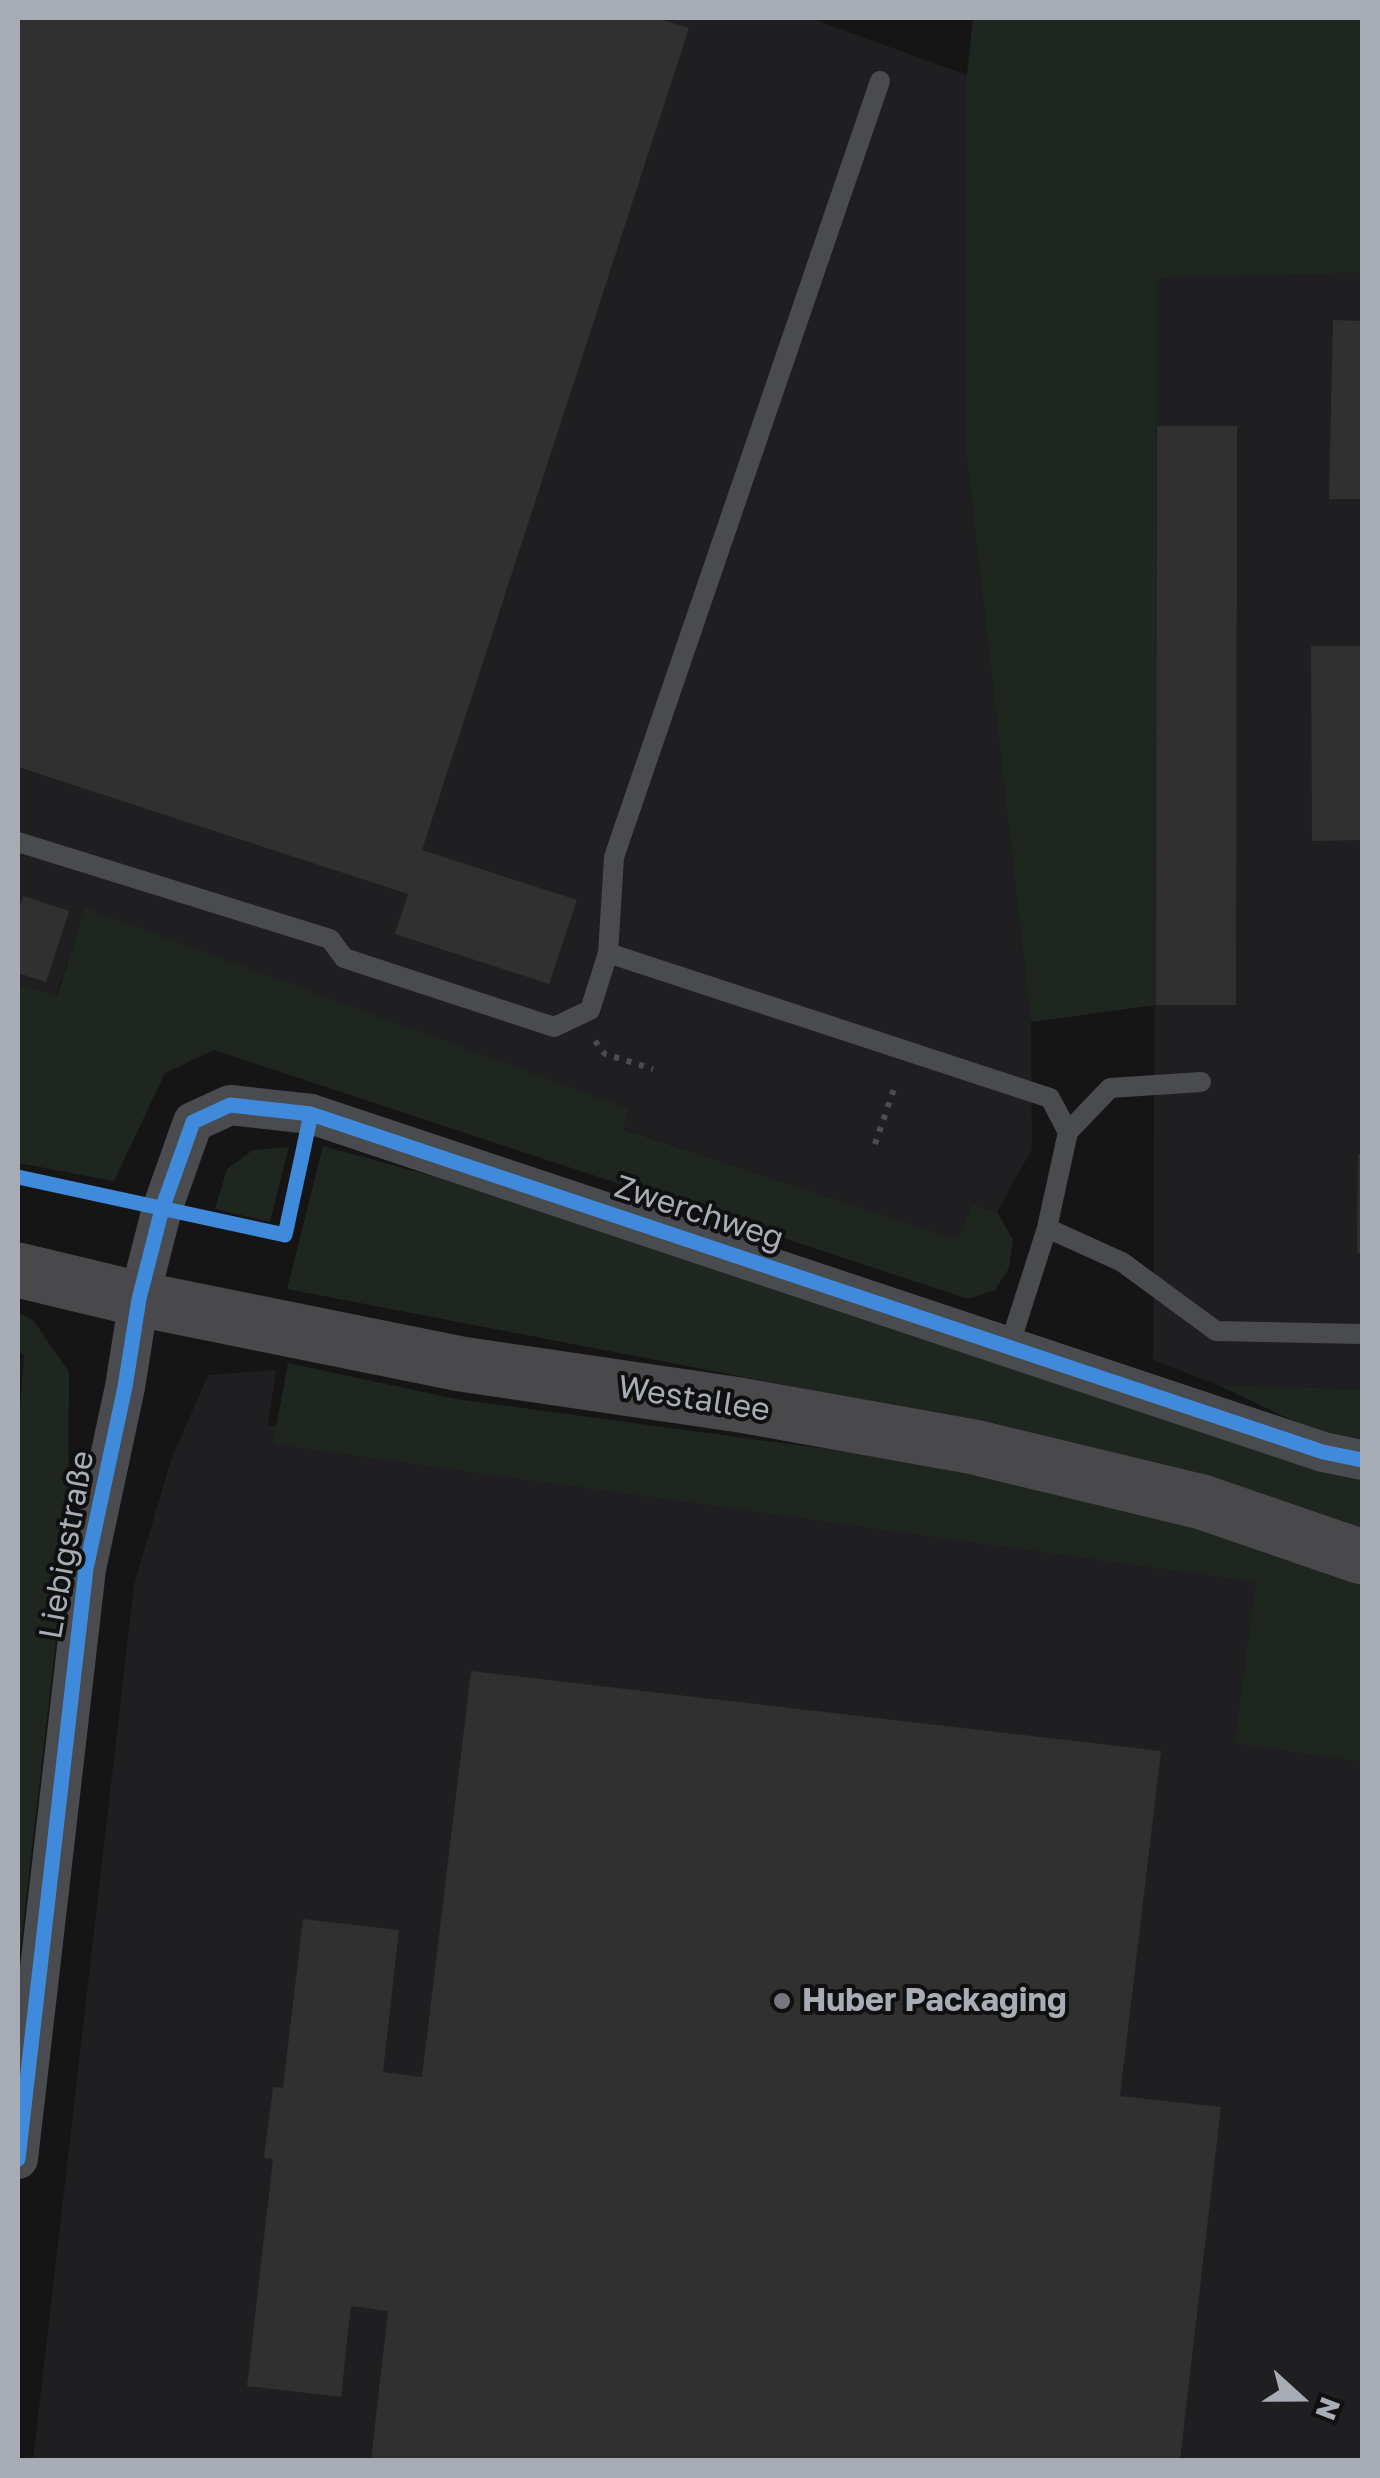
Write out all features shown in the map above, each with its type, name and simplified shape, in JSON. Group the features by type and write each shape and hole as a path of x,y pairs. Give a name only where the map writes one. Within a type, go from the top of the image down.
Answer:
{"main road":[{"name":"Westallee","path":"18,1270 139,1299 461,1364 740,1404 974,1447 1202,1502 1362,1557"}],"street":[{"name":"Zwerchweg","path":"139,1299 162,1209 193,1122 230,1106 311,1114 1010,1344 1323,1452 1362,1460"},
{"name":"Liebigstraße","path":"18,2159 86,1569 125,1387 139,1299"}],"lane":[{"path":"18,842 330,939 344,958 554,1027 590,1010 608,953 614,857 880,81"},
{"path":"608,953 1050,1098 1068,1132"},
{"path":"1010,1344 1048,1228 1068,1132 1110,1088 1201,1082"},
{"path":"1048,1228 1122,1262 1216,1332 1362,1334"}],"path":[{"path":"576,1016 605,1054 653,1070"},
{"path":"875,1144 906,1053"}],"shaded area":[{"path":"18,18 810,18 967,75 967,461 1031,1022 1032,1149 997,1212 972,1204 959,1241 622,1128 628,1110 85,909 56,996 18,984"},
{"path":"973,18 1362,18 1362,273 1157,278 1156,1005 1031,1022 967,460 967,75"},
{"path":"1362,273 1362,1389 1218,1385 1153,1360 1157,277"},
{"path":"85,908 629,1109 623,1129 958,1240 972,1204 997,1212 1013,1240 1009,1268 995,1290 968,1299 214,1050 165,1073 114,1181 18,1163 18,984 57,996"},
{"path":"323,1146 443,1179 1362,1475 1362,1532 967,1420 287,1289"},
{"path":"289,1147 270,1222 215,1209 227,1169 253,1150"},
{"path":"18,1313 33,1320 69,1372 68,1537 18,1969 18,1435 24,1355 18,1352"},
{"path":"288,1363 456,1399 967,1468 1196,1525 1362,1579 1362,1762 1235,1743 1256,1582 273,1444"},
{"path":"276,1370 268,1425 1251,1562 1362,1648 1362,2460 33,2460 134,1585 171,1460 208,1375"},
{"path":"1218,1385 1362,1389 1362,1443 1329,1438"}],"building":[{"path":"18,18 656,18 689,28 422,850 577,900 549,984 395,934 408,894 18,767"},
{"path":"1333,320 1362,321 1362,499 1329,499"},
{"path":"1157,426 1237,426 1236,1005 1156,1005"},
{"path":"1311,646 1362,646 1362,840 1312,841"},
{"path":"23,896 69,911 46,982 18,973 18,913"},
{"path":"1358,1154 1362,1154 1362,1253 1357,1253"},
{"name":"Huber Packaging","path":"471,1671 1161,1751 1120,2096 1221,2107 1180,2460 371,2460 388,2311 351,2306 341,2397 247,2386 273,2159 264,2158 273,2087 283,2088 303,1919 399,1930 383,2072 422,2077"}],"cycle path":[{"path":"18,2159 86,1569 125,1387 139,1299 162,1209 193,1122 230,1105 311,1114 1323,1452 1362,1460"},
{"path":"18,1177 285,1235 311,1114"}],"place":[{"name":"Huber Packaging","path":"782,2001"}]}
